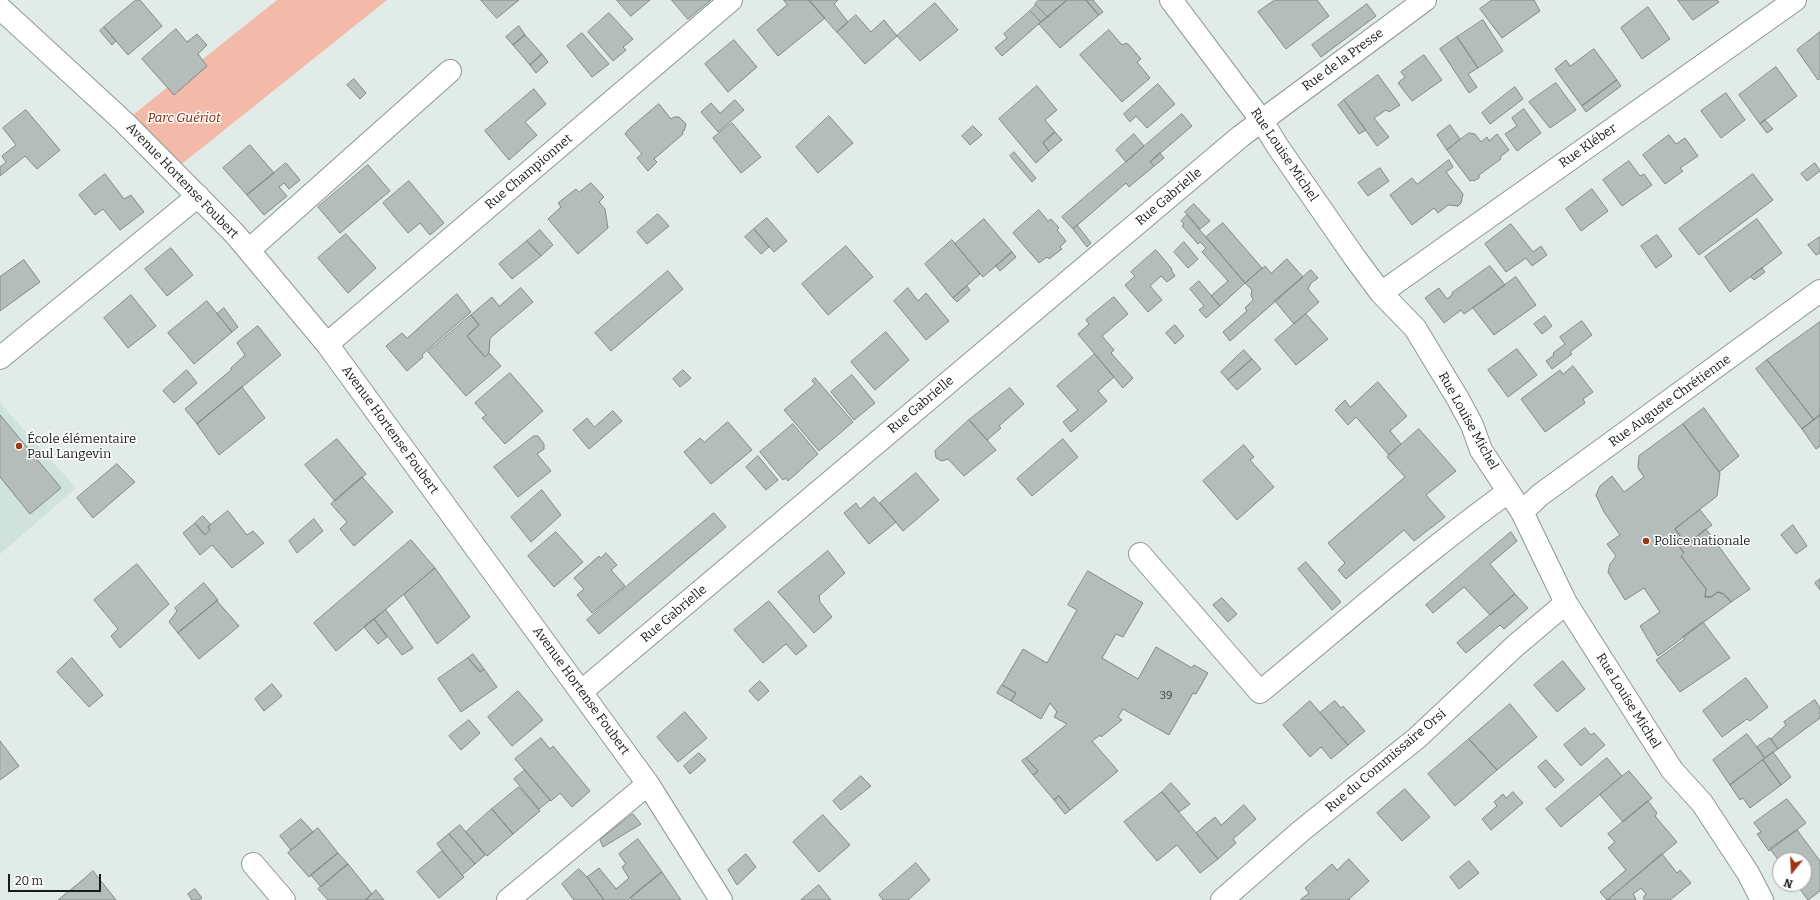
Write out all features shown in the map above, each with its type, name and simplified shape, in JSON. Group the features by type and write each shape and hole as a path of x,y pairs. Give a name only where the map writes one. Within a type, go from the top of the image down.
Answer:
{"street":[{"name":"Rue Championnet","path":"327,344 731,0"},
{"name":"Rue Louise Michel","path":"1171,0 1262,121 1282,153 1381,293 1415,328 1458,399 1472,425 1481,450 1522,512 1566,602 1672,770 1702,803 1748,873 1762,900"},
{"name":"Rue de la Presse","path":"1262,121 1425,0"},
{"name":"Rue Kléber","path":"1381,293 1795,0"},
{"name":"Avenue Hortense Foubert","path":"0,8 124,122 198,196 249,250 327,344 582,691 648,784 721,900"},
{"path":"249,250 450,71"},
{"name":"Rue Gabrielle","path":"582,691 1241,136 1262,121"},
{"path":"0,358 198,196"},
{"name":"Rue Auguste Chrétienne","path":"1522,512 1540,496 1820,291"},
{"path":"1140,554 1260,692 1395,580 1481,511 1508,492"},
{"name":"Rue du Commissaire Orsi","path":"1222,900 1301,832 1417,738 1515,646 1566,602"},
{"path":"508,900 648,784"},
{"path":"253,864 284,900"}],"shaded area":[{"name":"École élémentaire Paul Langevin","path":"0,403 76,488 0,554"}],"green space":[{"name":"Parc Guériot","path":"277,0 387,0 173,171 124,122"}],"building":[{"path":"136,0 140,0 162,26 128,55 104,27"},
{"path":"481,0 519,0 497,18"},
{"path":"617,0 650,0 631,16"},
{"path":"672,0 711,0 688,19"},
{"path":"784,0 809,0 825,18 778,56 757,30 787,5"},
{"path":"809,0 838,0 834,4 848,22 837,32"},
{"path":"1039,0 1067,0 1048,17 1035,4"},
{"path":"1067,0 1086,0 1099,15 1060,48 1039,24"},
{"path":"1086,0 1093,0 1103,12 1099,15"},
{"path":"1275,0 1317,0 1329,16 1286,49 1258,12"},
{"path":"1492,0 1534,0 1540,11 1502,38 1480,9"},
{"path":"1678,0 1717,0 1719,2 1693,20"},
{"path":"935,3 958,30 920,61 897,36"},
{"path":"1367,4 1376,16 1321,57 1312,45"},
{"path":"1036,5 1048,17 1041,22 1030,11"},
{"path":"1648,7 1670,39 1642,59 1621,28"},
{"path":"1030,11 1041,22 1002,56 995,48 1007,38 1004,34"},
{"path":"609,13 633,39 623,47 626,50 613,61 588,32"},
{"path":"856,15 871,32 884,20 897,36 865,64 837,32"},
{"path":"1483,20 1503,51 1478,68 1457,37"},
{"path":"519,26 525,35 513,45 506,37"},
{"path":"104,27 116,41 112,45 100,31"},
{"path":"176,29 187,42 197,34 207,45 198,54 207,66 174,95 142,59"},
{"path":"1109,30 1122,45 1126,43 1129,45 1141,59 1137,62 1150,78 1122,102 1080,55"},
{"path":"1820,32 1820,78 1818,80 1797,50"},
{"path":"582,33 609,64 592,77 567,46"},
{"path":"525,35 542,54 530,65 513,45"},
{"path":"1457,37 1478,68 1468,74 1477,87 1469,93 1440,49"},
{"path":"734,40 757,67 728,92 705,64"},
{"path":"1594,49 1617,80 1582,106 1555,69 1566,60 1570,66"},
{"path":"542,54 548,62 536,73 530,65"},
{"path":"1424,55 1442,80 1412,101 1398,83 1405,77 1401,72"},
{"path":"1776,67 1797,96 1760,124 1739,95"},
{"path":"1378,75 1400,105 1389,112 1386,110 1374,118 1389,137 1377,146 1344,100"},
{"path":"354,79 366,93 360,99 347,85"},
{"path":"1617,80 1621,86 1586,112 1582,106"},
{"path":"1556,83 1576,110 1550,128 1529,102"},
{"path":"1158,84 1175,104 1147,128 1136,116 1130,122 1124,114"},
{"path":"1037,86 1057,110 1045,120 1055,132 1043,143 1049,151 1036,163 999,119"},
{"path":"1515,87 1523,99 1490,124 1482,113"},
{"path":"534,89 546,104 525,122 537,135 509,160 485,131"},
{"path":"1726,93 1745,120 1721,138 1701,111"},
{"path":"735,100 744,110 718,132 701,112 711,103 720,113"},
{"path":"1344,100 1366,130 1359,134 1338,105"},
{"path":"659,104 671,119 674,117 679,117 686,124 684,131 682,132 683,134 654,159 657,162 648,171 637,158 642,154 625,134"},
{"path":"1524,109 1541,133 1517,151 1505,134 1517,126 1512,118"},
{"path":"26,110 60,150 37,169 25,156 0,176 0,167 6,162 2,156 16,145 3,128"},
{"path":"1182,114 1192,126 1150,162 1154,166 1129,187 1126,183 1073,229 1062,217"},
{"path":"829,116 853,143 818,173 796,147"},
{"path":"1765,120 1773,129 1767,133 1760,124"},
{"path":"732,123 761,157 741,173 713,138"},
{"path":"1450,125 1460,139 1447,150 1437,135"},
{"path":"973,126 982,135 970,145 962,136"},
{"path":"1055,132 1062,140 1049,151 1043,143"},
{"path":"1469,133 1475,134 1481,142 1487,137 1489,141 1497,134 1509,150 1500,157 1501,159 1479,175 1479,178 1474,181 1470,181 1447,150"},
{"path":"1134,134 1144,146 1126,162 1116,150"},
{"path":"1669,135 1676,144 1685,138 1698,156 1680,168 1683,171 1665,184 1643,155"},
{"path":"250,145 274,173 247,195 223,168"},
{"path":"1014,152 1036,178 1032,182 1010,156"},
{"path":"1160,153 1164,158 1154,166 1150,162"},
{"path":"1449,160 1453,167 1446,172 1463,194 1461,203 1458,206 1448,205 1438,213 1434,208 1412,225 1390,195 1412,178 1417,184"},
{"path":"1629,161 1640,176 1644,174 1652,185 1622,206 1603,180"},
{"path":"286,163 300,180 289,189 284,183 279,187 287,196 264,215 247,195"},
{"path":"1815,163 1820,171 1807,181 1801,174"},
{"path":"368,165 390,191 340,233 318,207"},
{"path":"1380,168 1389,181 1368,196 1358,183"},
{"path":"105,174 124,199 131,195 144,212 120,230 103,209 95,215 79,195"},
{"path":"1753,174 1773,200 1699,255 1679,229"},
{"path":"409,181 444,223 430,235 420,223 408,233 383,203"},
{"path":"591,183 604,197 599,202 605,209 608,228 578,254 548,219 561,207 558,203 576,189 579,192"},
{"path":"1592,189 1608,211 1581,231 1566,209"},
{"path":"1194,204 1210,221 1200,229 1185,212"},
{"path":"1039,210 1048,221 1051,219 1059,228 1057,230 1066,241 1060,247 1062,249 1049,259 1047,257 1039,263 1013,233"},
{"path":"658,214 669,226 647,244 637,232"},
{"path":"1187,215 1245,283 1220,306 1211,296 1228,281 1202,252 1206,248 1200,242 1198,244 1182,226 1184,224 1181,221"},
{"path":"767,218 787,241 774,252 754,229"},
{"path":"984,219 1012,252 983,277 955,244"},
{"path":"1757,219 1782,253 1730,292 1705,257"},
{"path":"1223,223 1262,268 1245,283 1206,237"},
{"path":"1511,224 1533,252 1541,246 1547,255 1532,266 1526,258 1506,272 1485,244"},
{"path":"1077,225 1091,243 1087,247 1073,229"},
{"path":"754,229 769,247 761,254 745,237"},
{"path":"540,230 553,245 541,256 527,241"},
{"path":"346,234 376,268 348,293 318,258"},
{"path":"1657,235 1672,256 1656,268 1641,246"},
{"path":"1820,237 1820,253 1816,255 1808,245"},
{"path":"952,240 980,274 953,298 925,264"},
{"path":"527,241 541,256 512,279 499,264"},
{"path":"1184,242 1198,259 1188,268 1174,252"},
{"path":"846,246 873,277 828,315 802,284"},
{"path":"171,248 193,275 167,296 145,269"},
{"path":"1156,250 1172,269 1171,270 1175,276 1167,282 1161,276 1150,286 1162,300 1148,312 1125,285 1135,276 1131,272"},
{"path":"1012,252 1016,257 1000,271 996,266"},
{"path":"1287,259 1303,277 1230,341 1223,332 1247,311 1245,308 1253,300 1251,295 1252,290 1245,283 1265,266 1271,273"},
{"path":"24,260 40,282 0,311 0,277"},
{"path":"1490,266 1505,285 1464,314 1461,310 1444,323 1425,298 1439,288 1447,299 1452,295 1452,293"},
{"path":"1762,268 1765,272 1754,280 1751,277"},
{"path":"1311,270 1318,278 1311,283 1308,289 1319,302 1294,324 1275,301"},
{"path":"668,271 683,289 611,351 595,333"},
{"path":"1516,277 1536,305 1494,335 1473,308"},
{"path":"1199,281 1220,306 1206,318 1199,310 1204,306 1190,289"},
{"path":"967,286 970,290 957,302 953,298"},
{"path":"521,288 533,302 490,338 489,353 485,357 467,336 479,325 471,315 492,297 499,306"},
{"path":"908,288 918,301 926,293 949,321 926,340 894,301"},
{"path":"457,294 471,312 422,355 423,357 407,371 386,346 402,333 407,338"},
{"path":"131,295 156,326 128,348 104,318"},
{"path":"1114,297 1128,314 1102,336 1114,350 1111,353 1133,378 1123,388 1078,334 1089,324 1086,320"},
{"path":"207,301 232,332 194,364 168,333"},
{"path":"224,308 238,327 232,332 217,314"},
{"path":"1306,314 1328,339 1296,365 1275,340"},
{"path":"471,315 479,325 467,336 485,357 489,353 501,366 466,396 428,352"},
{"path":"1545,316 1552,326 1542,334 1534,324"},
{"path":"1582,321 1592,335 1570,352 1572,354 1552,369 1546,361 1554,355 1553,353 1565,344 1560,337"},
{"path":"1820,322 1820,415 1814,420 1767,360"},
{"path":"1175,325 1184,336 1175,344 1166,333"},
{"path":"258,326 281,355 197,424 185,409 231,370 231,368 245,355 237,343"},
{"path":"886,332 909,360 875,390 851,362"},
{"path":"1517,349 1537,375 1508,397 1488,370"},
{"path":"1244,350 1252,359 1228,380 1221,372"},
{"path":"1095,354 1114,377 1098,391 1107,401 1071,432 1063,422 1078,410 1057,386"},
{"path":"1252,359 1261,369 1237,390 1228,380"},
{"path":"1767,360 1814,420 1802,429 1756,369"},
{"path":"1573,366 1593,392 1583,399 1585,403 1545,432 1521,399 1560,370 1563,374"},
{"path":"187,370 197,383 174,403 163,391"},
{"path":"683,370 691,378 680,387 673,379"},
{"path":"510,373 543,411 505,444 482,418 486,415 475,403"},
{"path":"852,375 875,403 854,420 831,392"},
{"path":"815,378 853,422 819,451 784,410 815,384 812,381"},
{"path":"1378,382 1407,416 1390,431 1401,444 1389,455 1356,417 1348,425 1335,410 1345,400 1350,407"},
{"path":"242,387 265,418 219,455 197,424"},
{"path":"1010,388 1024,404 999,426 1001,428 987,440 969,420"},
{"path":"1704,408 1739,456 1719,472 1683,424"},
{"path":"613,411 622,421 589,449 573,430 587,418 594,427"},
{"path":"0,415 61,488 30,514 0,477"},
{"path":"1820,415 1820,446 1816,449 1802,429"},
{"path":"969,420 996,450 964,476 948,459 942,461 936,458 935,451"},
{"path":"728,422 752,450 711,484 684,452 700,438 704,442"},
{"path":"793,424 818,454 788,481 786,478 783,480 760,452"},
{"name":"Police nationale","path":"1683,424 1720,473 1717,496 1675,529 1682,539 1677,543 1684,553 1681,556 1706,589 1705,597 1711,597 1718,592 1724,594 1731,602 1658,656 1640,626 1660,612 1644,588 1625,600 1608,572 1610,564 1616,556 1607,544 1620,535 1604,512 1596,495 1600,486 1612,476 1624,492 1644,477 1638,468 1639,456"},
{"path":"1419,429 1456,471 1426,495 1445,517 1414,541 1404,530 1346,579 1338,570 1345,563 1328,543 1405,477 1387,457"},
{"path":"534,436 538,436 544,444 544,449 537,454 551,471 518,497 494,467"},
{"path":"337,439 366,474 335,501 305,465"},
{"path":"1063,439 1078,457 1032,496 1017,479"},
{"path":"1244,445 1254,457 1250,460 1274,487 1237,520 1203,481"},
{"path":"758,456 778,480 766,490 746,467"},
{"path":"117,464 135,482 93,518 77,498"},
{"path":"916,473 939,500 903,531 880,503"},
{"path":"362,477 393,512 354,546 340,529 347,522 331,504"},
{"path":"542,490 561,515 531,542 511,517"},
{"path":"874,497 896,522 869,544 844,513 856,503 860,509"},
{"path":"1700,510 1712,525 1687,544 1675,529"},
{"path":"228,511 247,535 253,531 264,543 232,568 212,545 200,555 183,533 195,523 205,535 210,530 208,527"},
{"path":"714,513 726,527 599,634 587,620"},
{"path":"203,516 211,525 208,527 210,530 205,535 195,523"},
{"path":"314,519 323,531 297,553 289,541"},
{"path":"1793,525 1807,546 1796,554 1781,535"},
{"path":"1706,529 1750,589 1731,602 1724,594 1718,592 1711,597 1705,597 1706,589 1681,556 1684,553 1677,543 1682,539 1687,544"},
{"path":"556,532 583,562 554,587 528,556"},
{"path":"1511,532 1517,541 1490,564 1515,594 1490,615 1464,587 1433,613 1426,605"},
{"path":"411,540 435,568 336,651 314,623"},
{"path":"828,551 845,573 819,596 820,602 832,617 814,633 778,592"},
{"path":"606,553 617,565 611,570 625,586 592,613 577,595 584,589 574,578 599,556 601,558"},
{"path":"1306,562 1341,602 1332,610 1298,569"},
{"path":"137,564 169,604 120,648 111,636 118,629 94,600"},
{"path":"435,568 470,617 437,644 404,595"},
{"path":"1088,571 1143,603 1123,637 1116,634 1102,658 1138,679 1156,647 1192,668 1194,665 1208,673 1196,694 1193,693 1169,735 1123,709 1118,717 1122,720 1101,737 1100,735 1092,741 1118,771 1070,810 1059,796 1054,800 1033,775 1038,771 1026,758 1067,724 1054,717 1057,712 1050,703 1041,719 1011,701 1016,693 1002,685 1023,649 1047,663 1077,610 1068,605"},
{"path":"1820,579 1820,590 1815,583"},
{"path":"204,583 218,600 178,633 169,622 177,611 175,608"},
{"path":"1515,594 1528,608 1504,629 1500,625 1466,653 1457,643"},
{"path":"1222,598 1237,614 1228,622 1213,605"},
{"path":"217,601 239,626 199,659 178,633"},
{"path":"769,601 807,646 796,655 786,644 763,663 734,630"},
{"path":"386,610 413,648 402,655 374,619"},
{"path":"374,619 387,637 378,644 364,627"},
{"path":"1703,622 1730,658 1680,692 1656,660 1685,639 1683,637"},
{"path":"473,654 484,669 480,672 468,658"},
{"path":"72,658 103,695 89,707 57,672"},
{"path":"468,658 480,672 484,669 497,687 461,712 438,679"},
{"path":"1563,661 1585,689 1557,712 1534,685"},
{"path":"1746,678 1768,707 1750,721 1747,719 1722,737 1703,711"},
{"path":"760,681 769,691 758,701 749,691"},
{"path":"272,684 282,696 264,711 255,699"},
{"path":"1002,685 1016,693 1011,701 997,693"},
{"path":"518,691 543,720 512,746 488,717"},
{"path":"1815,700 1820,708 1820,718 1778,749 1771,739 1786,725 1784,722"},
{"path":"1310,701 1348,745 1331,759 1321,747 1310,757 1283,725"},
{"path":"1335,701 1341,708 1343,706 1365,731 1348,745 1320,713"},
{"path":"1510,704 1537,737 1497,770 1469,739"},
{"path":"685,712 707,738 678,762 657,737"},
{"path":"469,720 480,733 461,750 449,736"},
{"path":"1585,728 1591,735 1594,733 1605,745 1581,766 1564,745"},
{"path":"1747,734 1765,758 1730,785 1713,760"},
{"path":"541,738 550,749 553,746 590,791 572,807 560,793 551,801 515,759"},
{"path":"1770,738 1778,749 1765,758 1757,747"},
{"path":"1469,739 1497,770 1455,806 1428,774"},
{"path":"0,741 19,766 0,780"},
{"path":"1773,752 1791,777 1781,785 1763,760"},
{"path":"699,753 706,760 690,774 684,766"},
{"path":"1026,758 1038,771 1033,775 1022,761"},
{"path":"1607,758 1622,776 1561,827 1546,809"},
{"path":"1546,760 1564,780 1555,788 1538,767"},
{"path":"1763,760 1781,785 1750,808 1743,798 1740,800 1730,785"},
{"path":"525,770 550,800 539,809 514,779"},
{"path":"1629,771 1652,798 1623,822 1600,795"},
{"path":"861,776 871,786 841,810 833,801"},
{"path":"1171,783 1190,804 1179,812 1162,792"},
{"path":"519,787 540,811 513,834 492,809"},
{"path":"1405,789 1430,817 1402,841 1377,813"},
{"path":"1162,792 1218,859 1200,873 1177,845 1157,861 1124,822"},
{"path":"1513,792 1523,803 1491,830 1482,819 1497,806 1494,802 1503,794 1506,798"},
{"path":"1059,796 1070,810 1065,814 1054,800"},
{"path":"1787,799 1806,823 1769,851 1757,834 1761,832 1754,823"},
{"path":"1648,801 1657,813 1655,816 1677,842 1607,900 1600,892 1626,870 1608,848 1615,842 1608,834"},
{"path":"1244,805 1256,819 1233,839 1236,843 1218,859 1196,833 1215,817 1221,825"},
{"path":"492,809 513,834 487,856 466,832"},
{"path":"633,814 641,824 603,847 600,840"},
{"path":"823,815 850,845 819,872 793,842"},
{"path":"301,819 313,832 291,850 280,836"},
{"path":"460,825 485,855 475,864 449,834"},
{"path":"318,828 338,853 309,877 288,853"},
{"path":"1797,830 1820,861 1820,891 1808,900 1802,892 1812,892 1812,852 1772,852 1770,849"},
{"path":"449,834 475,864 462,875 437,844"},
{"path":"638,839 662,872 628,900 604,900 587,877 599,868 616,889 629,878 622,867 626,864 619,854"},
{"path":"442,851 464,877 439,898 417,872"},
{"path":"338,853 348,864 321,887 311,875"},
{"path":"746,854 756,867 737,885 728,870"},
{"path":"1662,854 1677,873 1680,870 1691,883 1670,900 1645,900 1643,898 1646,894 1641,888 1633,894 1636,899 1635,900 1608,900"},
{"path":"1349,859 1369,881 1349,899 1350,900 1300,900 1309,893 1305,888 1332,864 1337,870"},
{"path":"1469,861 1479,873 1459,889 1450,877"},
{"path":"916,863 930,880 908,900 883,900 879,895"},
{"path":"348,864 372,894 365,900 328,900 318,889"},
{"path":"579,869 587,877 604,900 574,900 562,884"},
{"path":"93,871 116,900 58,900 85,878"},
{"path":"662,872 681,900 632,900 630,898"},
{"path":"819,885 831,900 801,900"},
{"path":"195,889 202,898 199,900 192,900 188,894"},
{"path":"376,890 384,900 365,900 372,894"}],"place":[{"name":"École élémentaire Paul Langevin","path":"19,446"},
{"name":"Police nationale","path":"1646,541"}]}
